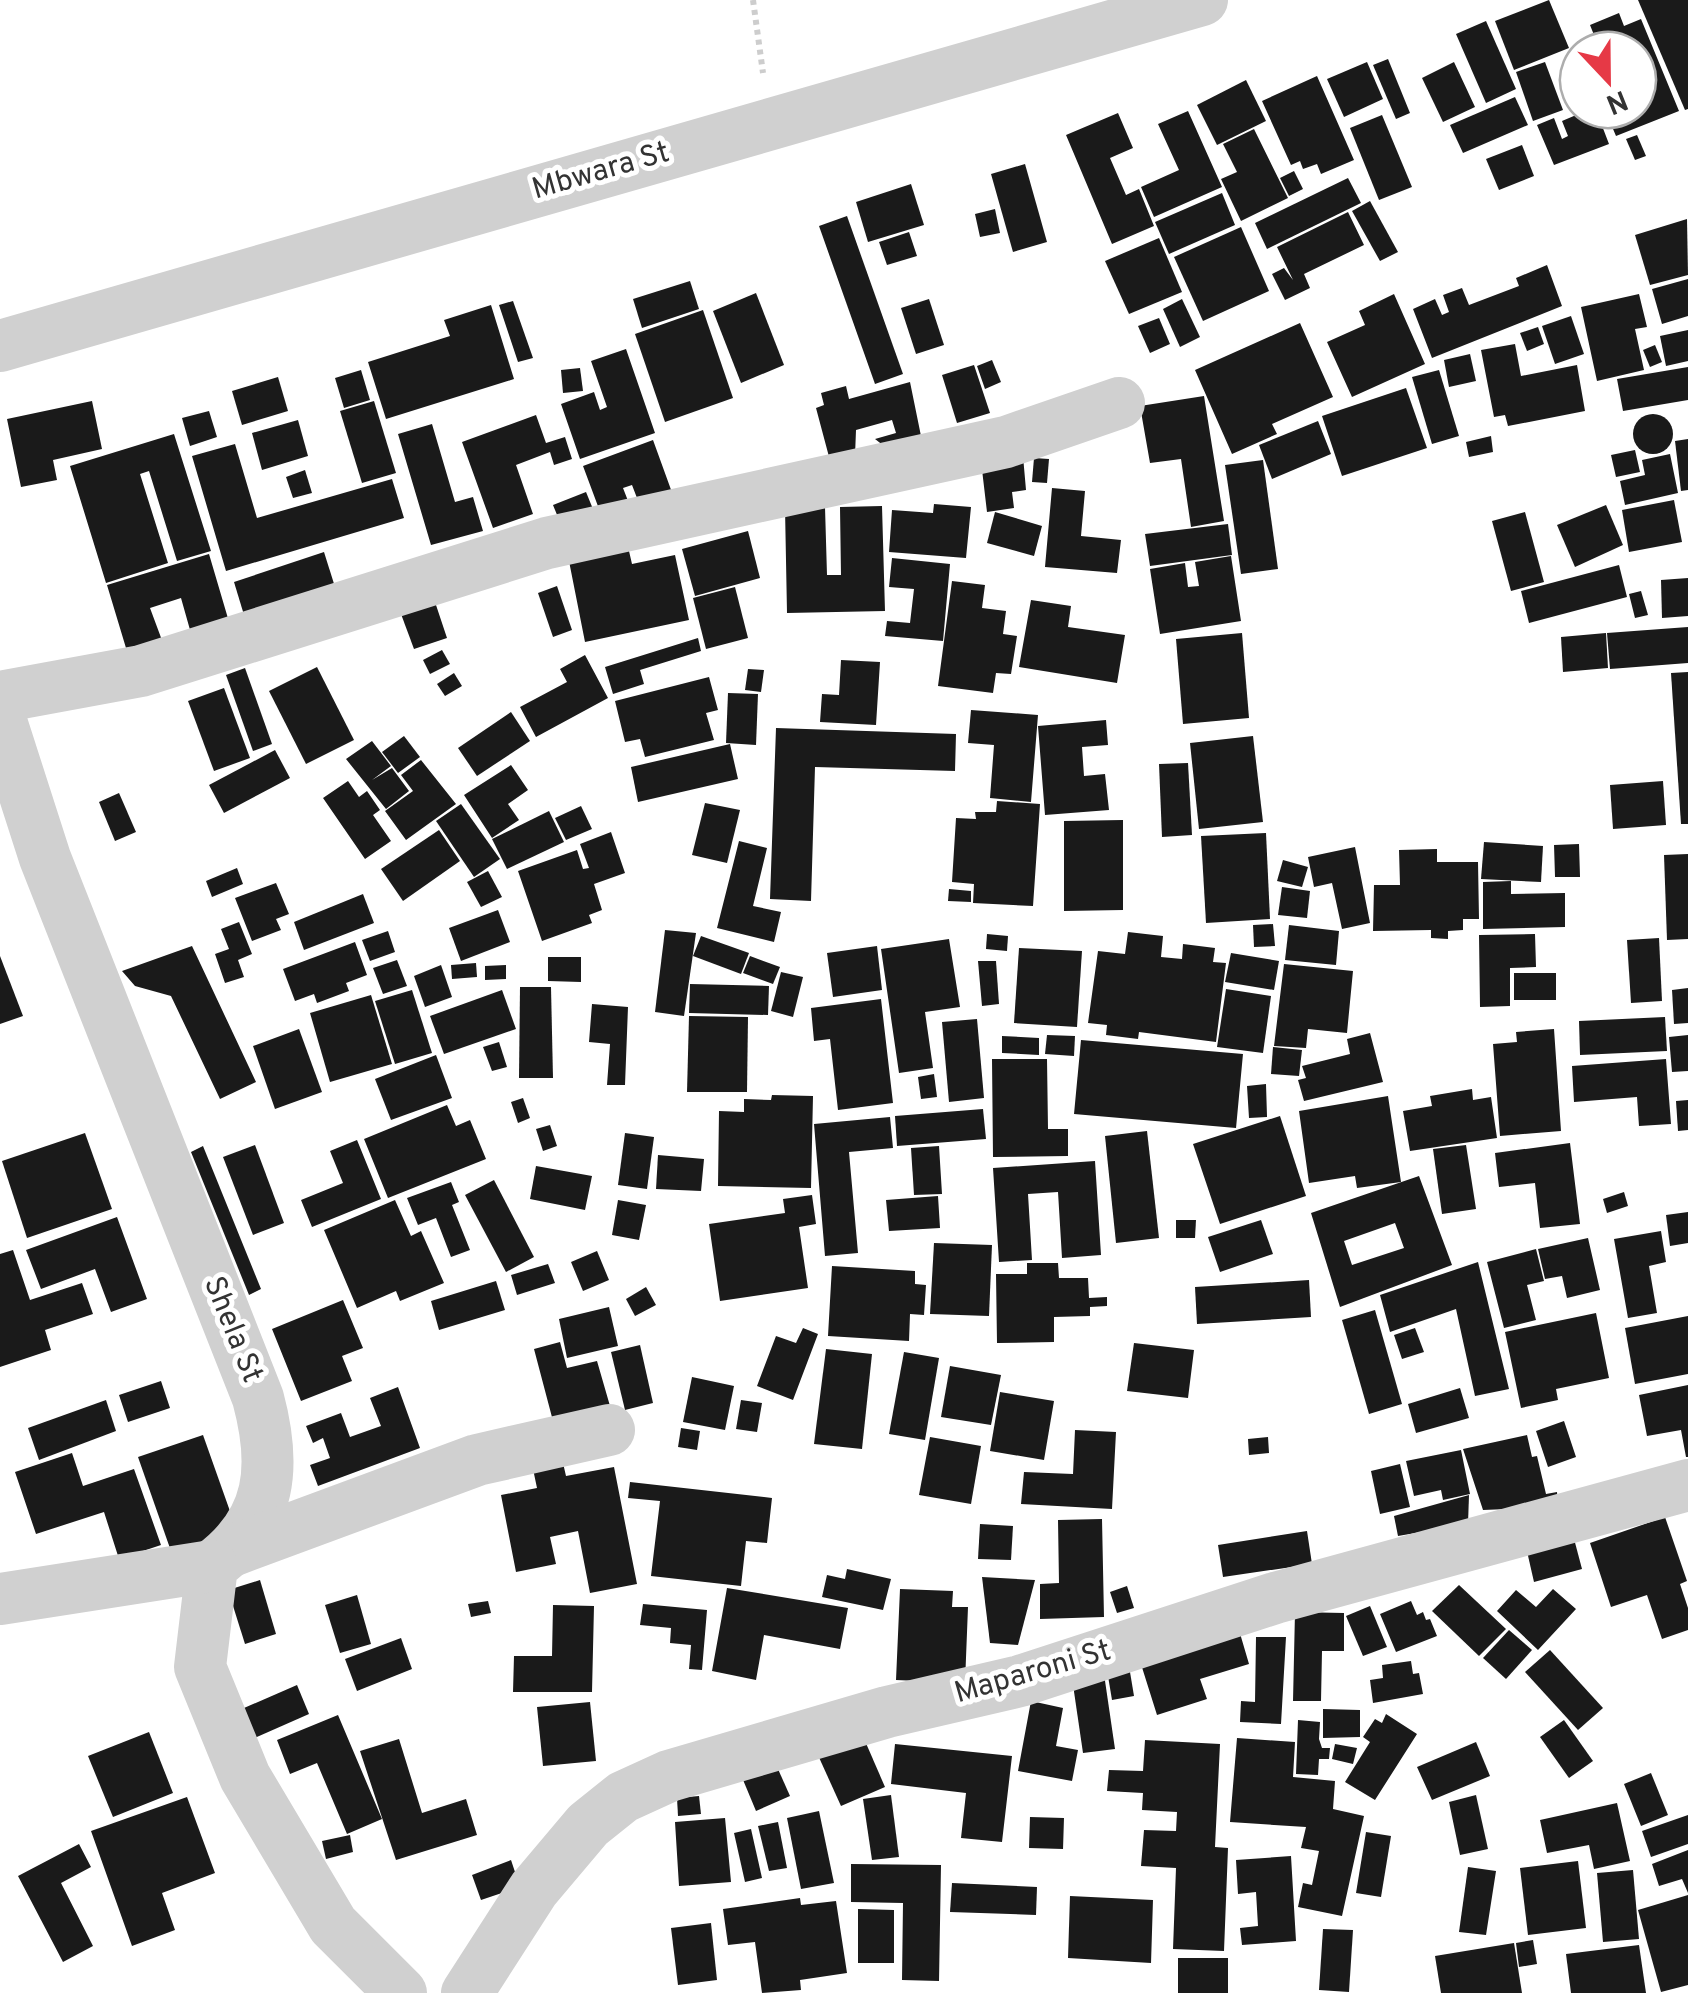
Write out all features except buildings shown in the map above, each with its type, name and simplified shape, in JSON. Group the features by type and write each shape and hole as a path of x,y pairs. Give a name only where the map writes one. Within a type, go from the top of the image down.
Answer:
{"street":[{"name":"Mbwara St","path":"0,346 1202,0"},
{"path":"0,697 141,671 547,543 1006,442 1118,403"},
{"name":"Shela St","path":"0,718 45,858 258,1398 271,1444 271,1465 254,1516 223,1558 200,1667 244,1778 333,1925 401,1993"},
{"path":"0,1599 223,1558 477,1460 609,1430"},
{"name":"Maparoni St","path":"467,1993 534,1889 588,1825 623,1797 670,1776 887,1712 1020,1681 1275,1598 1688,1485"}],"path":[{"path":"753,0 770,123"}]}
